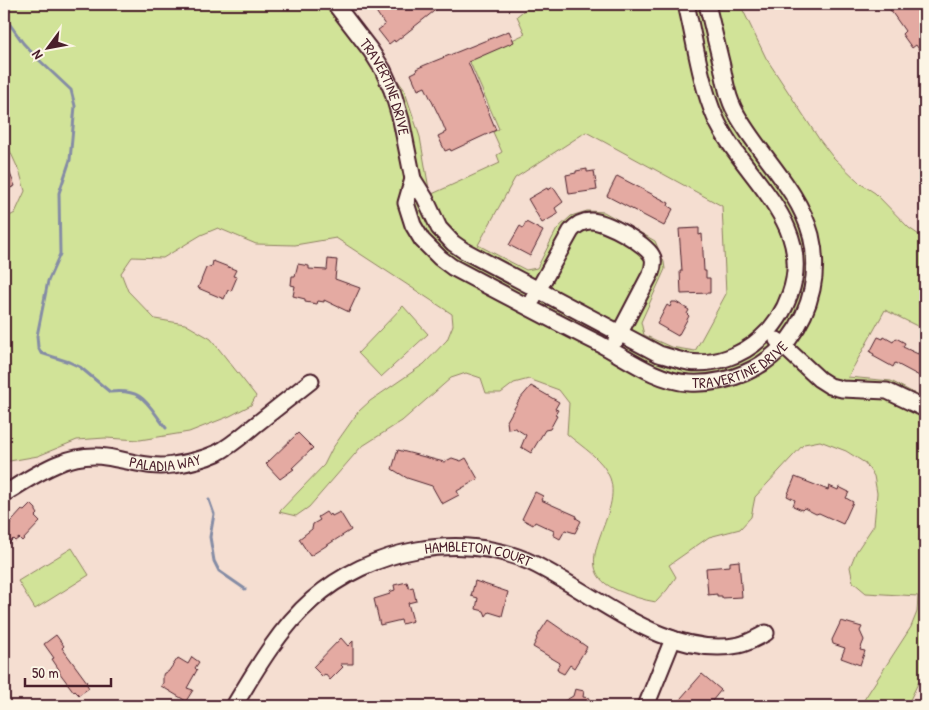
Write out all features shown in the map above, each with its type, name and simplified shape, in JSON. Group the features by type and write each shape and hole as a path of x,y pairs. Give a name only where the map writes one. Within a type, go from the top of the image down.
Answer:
{"street":[{"name":"TRAVERTINE DRIVE","path":"335,4 383,70 401,120 413,179 439,228 453,243 659,354 690,362 721,360 734,356 755,344 778,319 793,286 794,266 791,242 777,208 716,120 708,100 686,4"},
{"name":"TRAVERTINE DRIVE","path":"413,179 406,203 413,225 422,240 452,268 651,373 688,383 706,383 742,375 768,360 796,330 812,292 815,275 811,237 805,219 794,197 744,128 734,111 728,94 707,4"},
{"path":"528,307 576,225 590,221 601,222 648,249 654,265 610,350"},
{"path":"768,332 819,379 830,386 886,391 925,409"},
{"name":"PALADIA WAY","path":"4,494 44,470 79,457 108,457 156,467 173,466 208,457 234,443 311,381"},
{"name":"HAMBLETON COURT","path":"234,706 277,640 312,600 328,587 372,562 427,548 467,547 509,554 555,575 652,632 673,639 702,646 722,647 741,645 766,633"},
{"path":"646,706 673,639"}],"green space":[{"path":"4,4 341,4 404,89 420,137 430,195 500,163 497,155 502,152 493,132 499,129 469,60 525,34 517,16 528,7 526,4 740,4 766,58 832,156 861,184 875,193 909,228 925,239 925,330 885,310 848,377 891,381 925,399 925,669 907,706 860,706 911,627 917,612 918,596 866,593 853,582 850,567 856,552 874,525 877,493 874,476 865,463 846,451 820,441 804,444 755,497 751,517 740,529 709,537 669,565 676,577 656,602 619,591 603,581 596,569 595,556 598,541 609,509 612,493 610,478 597,459 567,434 569,403 559,390 529,379 514,383 501,393 486,393 481,378 466,373 451,378 402,421 361,447 309,507 296,516 279,512 324,465 332,449 358,412 370,401 424,364 447,340 453,325 452,314 336,238 295,245 256,244 218,228 201,235 163,258 132,257 121,273 128,291 155,319 185,324 211,339 256,396 251,405 230,416 189,432 140,440 105,438 77,440 38,456 4,462 4,219 15,213 25,191 20,173 10,151 4,148","holes":["586,132 722,206 726,294 695,351 671,347 644,335 641,322 665,269 664,262 655,241 604,212 587,211 571,216 557,229 537,268 526,270 478,245 515,178"]},
{"path":"403,306 428,334 381,377 358,353"},
{"path":"72,548 89,575 35,609 18,581"}],"building":[{"path":"371,4 443,4 395,42 394,40 389,44 378,30 385,25"},
{"path":"886,4 925,4 925,58 916,45 912,48 902,34 905,31"},
{"path":"509,31 514,42 468,62 496,130 451,151 450,149 445,151 438,136 446,132 442,122 425,87 418,90 411,74 417,71 416,69 425,65"},
{"path":"4,159 15,186 4,191"},
{"path":"587,169 587,172 594,171 597,190 569,194 566,175"},
{"path":"617,176 669,203 668,206 673,209 664,226 607,196"},
{"path":"553,187 563,202 555,208 558,214 542,223 528,199 547,188 548,190"},
{"path":"526,222 543,231 530,256 509,245 520,226 523,228"},
{"path":"699,228 699,235 702,234 704,271 706,271 706,278 710,278 710,293 681,294 680,271 682,271 679,229"},
{"path":"328,259 337,260 335,279 360,288 349,312 324,300 324,302 318,301 317,304 305,302 305,299 293,296 295,286 291,285 292,276 295,276 298,264 309,266 309,269 327,270"},
{"path":"213,261 236,270 233,276 237,277 231,291 228,290 224,299 198,288 206,268 212,266"},
{"path":"672,302 676,302 689,310 687,314 689,316 678,336 657,324 667,305 670,307"},
{"path":"878,337 883,339 884,337 893,342 896,338 905,343 903,347 925,356 925,379 895,363 893,367 873,356 874,354 870,352"},
{"path":"531,386 559,402 555,409 558,410 555,415 557,416 550,429 545,430 531,453 521,447 526,435 515,428 508,429 507,421 519,400"},
{"path":"298,433 313,448 292,468 294,469 280,479 266,464"},
{"path":"398,450 444,462 452,458 461,461 466,458 478,479 457,491 459,495 442,504 432,486 407,478 392,469"},
{"path":"795,477 828,490 829,486 838,490 839,487 849,492 846,498 853,502 843,524 819,513 816,514 804,508 802,510 793,506 795,500 787,496"},
{"path":"535,492 543,496 541,500 577,516 576,518 581,521 575,533 565,530 560,539 553,535 554,531 535,522 533,525 522,519"},
{"path":"31,504 38,514 35,517 40,522 22,541 19,538 15,541 13,539 4,548 4,530 22,510 24,511"},
{"path":"326,512 329,516 331,514 332,516 340,512 351,530 310,556 299,539 312,529 313,524 320,520 318,517"},
{"path":"739,561 742,597 722,598 722,596 717,596 717,594 708,595 706,568 730,566 730,562"},
{"path":"475,581 508,592 502,616 489,612 486,616 484,611 476,609 478,598 471,596"},
{"path":"407,582 409,588 413,587 416,601 408,603 413,621 402,624 401,620 380,625 374,599 390,594 389,592 395,590 394,585"},
{"path":"548,620 587,647 574,668 570,665 564,674 558,671 557,668 560,663 533,647 536,638"},
{"path":"841,621 862,627 860,631 864,640 860,650 865,651 860,665 841,658 845,648 833,644 832,640"},
{"path":"56,635 64,646 62,648 87,682 89,688 79,695 74,692 59,672 52,659 54,658 44,644"},
{"path":"341,638 348,646 353,641 353,664 340,664 343,667 330,680 325,674 322,676 313,667"},
{"path":"192,657 199,662 195,668 197,670 187,688 193,690 186,701 161,686 164,673 168,672 178,658 188,664"},
{"path":"702,674 721,690 708,706 674,706"},
{"path":"575,689 584,691 583,697 589,698 588,706 556,706 573,696"}],"waterway":[{"path":"4,16 23,43 71,90 75,106 70,160 59,193 60,254 48,281 37,336 38,347 41,353 80,367 110,392 121,391 138,395 144,399 166,428"},
{"path":"209,500 214,514 210,537 214,561 219,571 245,589"}]}
